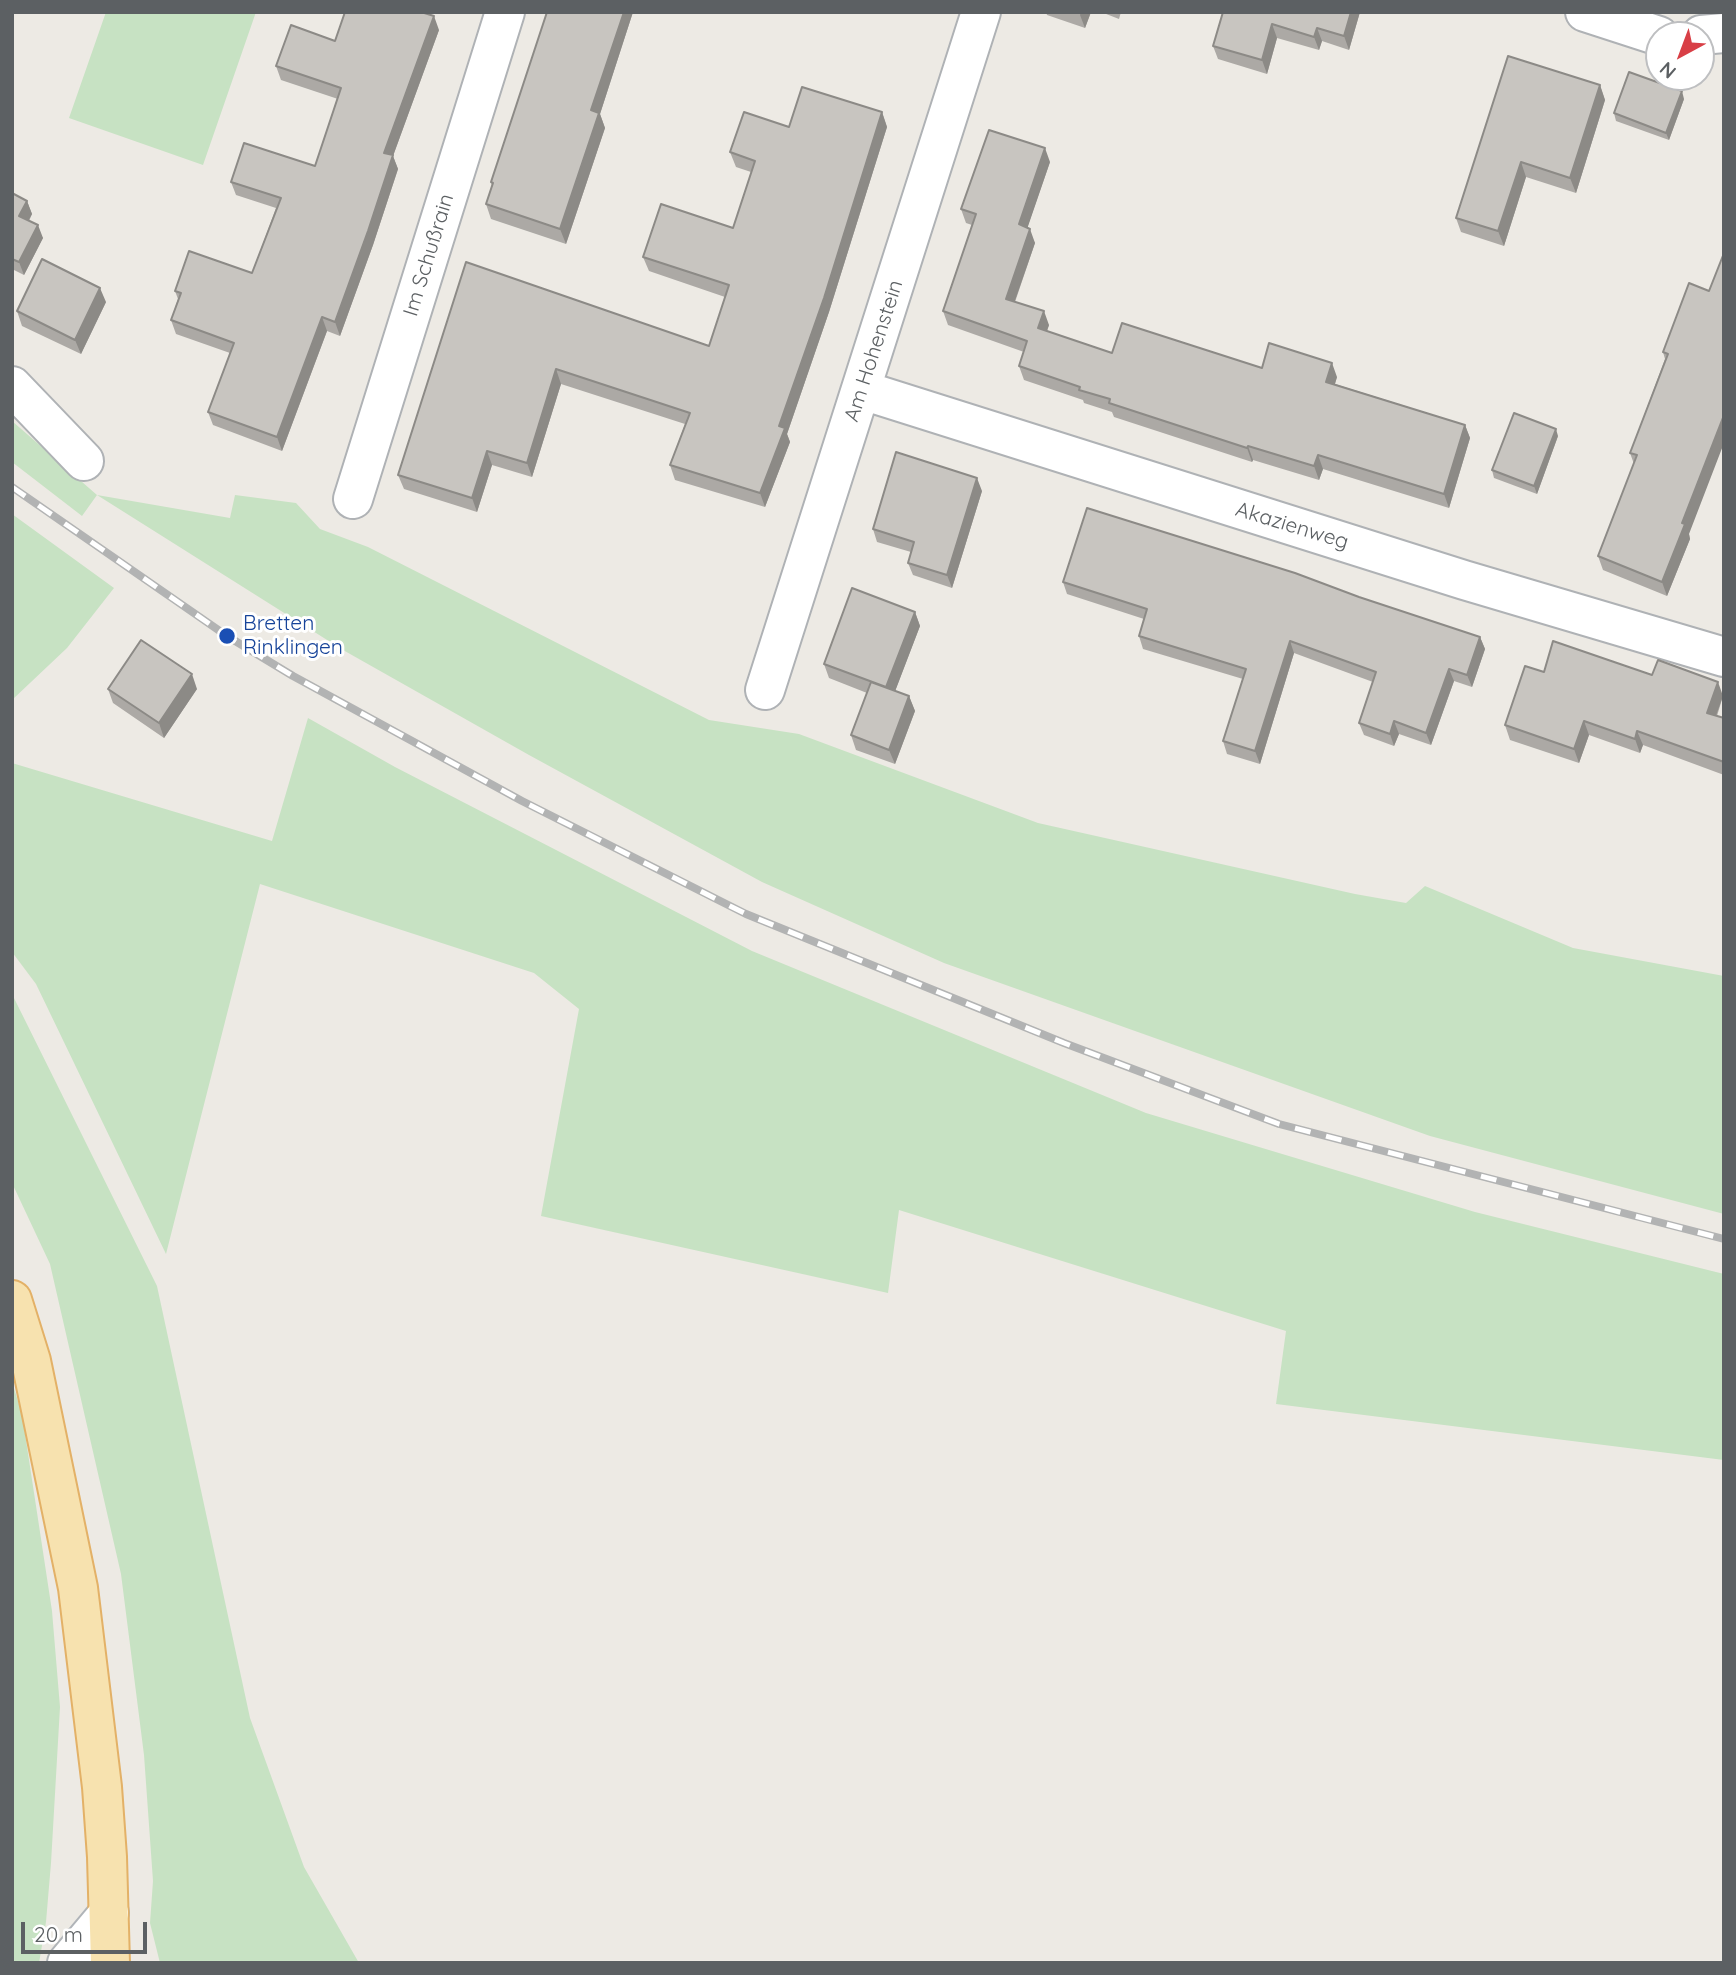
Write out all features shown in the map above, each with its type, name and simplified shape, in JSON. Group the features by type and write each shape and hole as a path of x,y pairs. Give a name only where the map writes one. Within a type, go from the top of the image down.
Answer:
{"main road":[{"path":"12,1300 31,1361 78,1588 102,1787 110,1963"}],"street":[{"name":"Im Schußrain","path":"353,499 505,12"},
{"name":"Am Hohenstein","path":"765,690 981,12"},
{"path":"1586,12 1645,31"},
{"path":"12,386 84,461"},
{"name":"Akazienweg","path":"862,390 1464,580 1721,648"},
{"path":"67,1963 109,1913"}],"green space":[{"path":"106,12 256,12 203,165 69,118"},
{"path":"12,421 97,495 82,516 12,462"},
{"path":"97,495 230,518 235,495 296,503 320,529 368,547 709,720 799,734 1038,823 1406,903 1425,886 1573,948 1724,976 1724,1214 1430,1136 944,963 762,882 529,755 343,650"},
{"path":"12,514 114,588 67,648 12,700"},
{"path":"308,718 395,767 752,951 1146,1113 1475,1212 1724,1274 1724,1460 1276,1404 1286,1331 899,1210 888,1293 541,1216 579,1009 534,973 260,884 166,1254 36,984 12,952 12,763 272,841"},
{"path":"12,994 157,1286 250,1718 304,1867 359,1963 160,1963 150,1923 153,1881 144,1755 121,1574 50,1264 12,1183"},
{"path":"12,1382 22,1414 52,1611 60,1707 51,1863 39,1963 12,1963"}],"building":[{"path":"345,12 421,12 434,16 384,153 393,155 335,322 322,317 277,437 208,412 234,343 171,320 181,293 175,291 189,251 252,273 281,198 231,182 244,143 315,166 341,88 276,66 291,25 335,41"},
{"path":"547,12 624,12 591,110 599,113 560,229 486,204"},
{"path":"1223,12 1351,12 1344,36 1317,28 1314,37 1272,24 1262,60 1213,46"},
{"path":"1508,56 1600,85 1570,178 1521,162 1498,231 1456,218"},
{"path":"1629,72 1645,78 1645,91 1682,91 1666,133 1614,113"},
{"path":"802,87 882,112 824,298 779,426 785,428 760,493 670,465 690,413 556,369 527,463 487,451 472,498 398,475 466,262 709,346 729,285 643,257 661,204 733,228 755,161 730,152 744,112 789,127"},
{"path":"989,130 1045,148 1019,224 1030,229 1006,299 1044,311 1038,328 1112,353 1122,323 1262,368 1269,343 1332,363 1326,382 1465,425 1444,494 1318,455 1314,466 1248,446 1247,448 1109,403 1110,399 1079,390 1080,387 1019,366 1027,341 943,311 976,214 961,209"},
{"path":"12,193 27,201 19,216 38,225 19,262 12,259"},
{"path":"1724,253 1724,415 1662,582 1598,556 1637,455 1630,453 1668,354 1663,352 1689,283 1709,291"},
{"path":"42,259 100,288 75,340 17,311"},
{"path":"1514,413 1556,429 1534,486 1492,470"},
{"path":"896,452 977,478 947,575 908,563 914,542 873,529"},
{"path":"1087,508 1295,573 1480,637 1467,675 1449,669 1426,733 1394,721 1390,734 1359,723 1376,672 1290,641 1255,751 1223,741 1246,669 1139,636 1147,609 1063,582"},
{"path":"852,588 915,612 886,687 824,664"},
{"path":"141,640 192,674 159,723 108,689"},
{"path":"1553,641 1652,675 1658,660 1718,682 1707,713 1724,718 1724,762 1637,731 1635,739 1584,721 1574,749 1505,725 1525,666 1544,672"},
{"path":"871,682 909,696 889,750 851,735"}],"railway":[{"path":"12,487 227,636 293,676 522,801 746,914 1064,1043 1279,1124 1724,1239"}],"place":[{"name":"Bretten Rinklingen","path":"227,636"}]}
